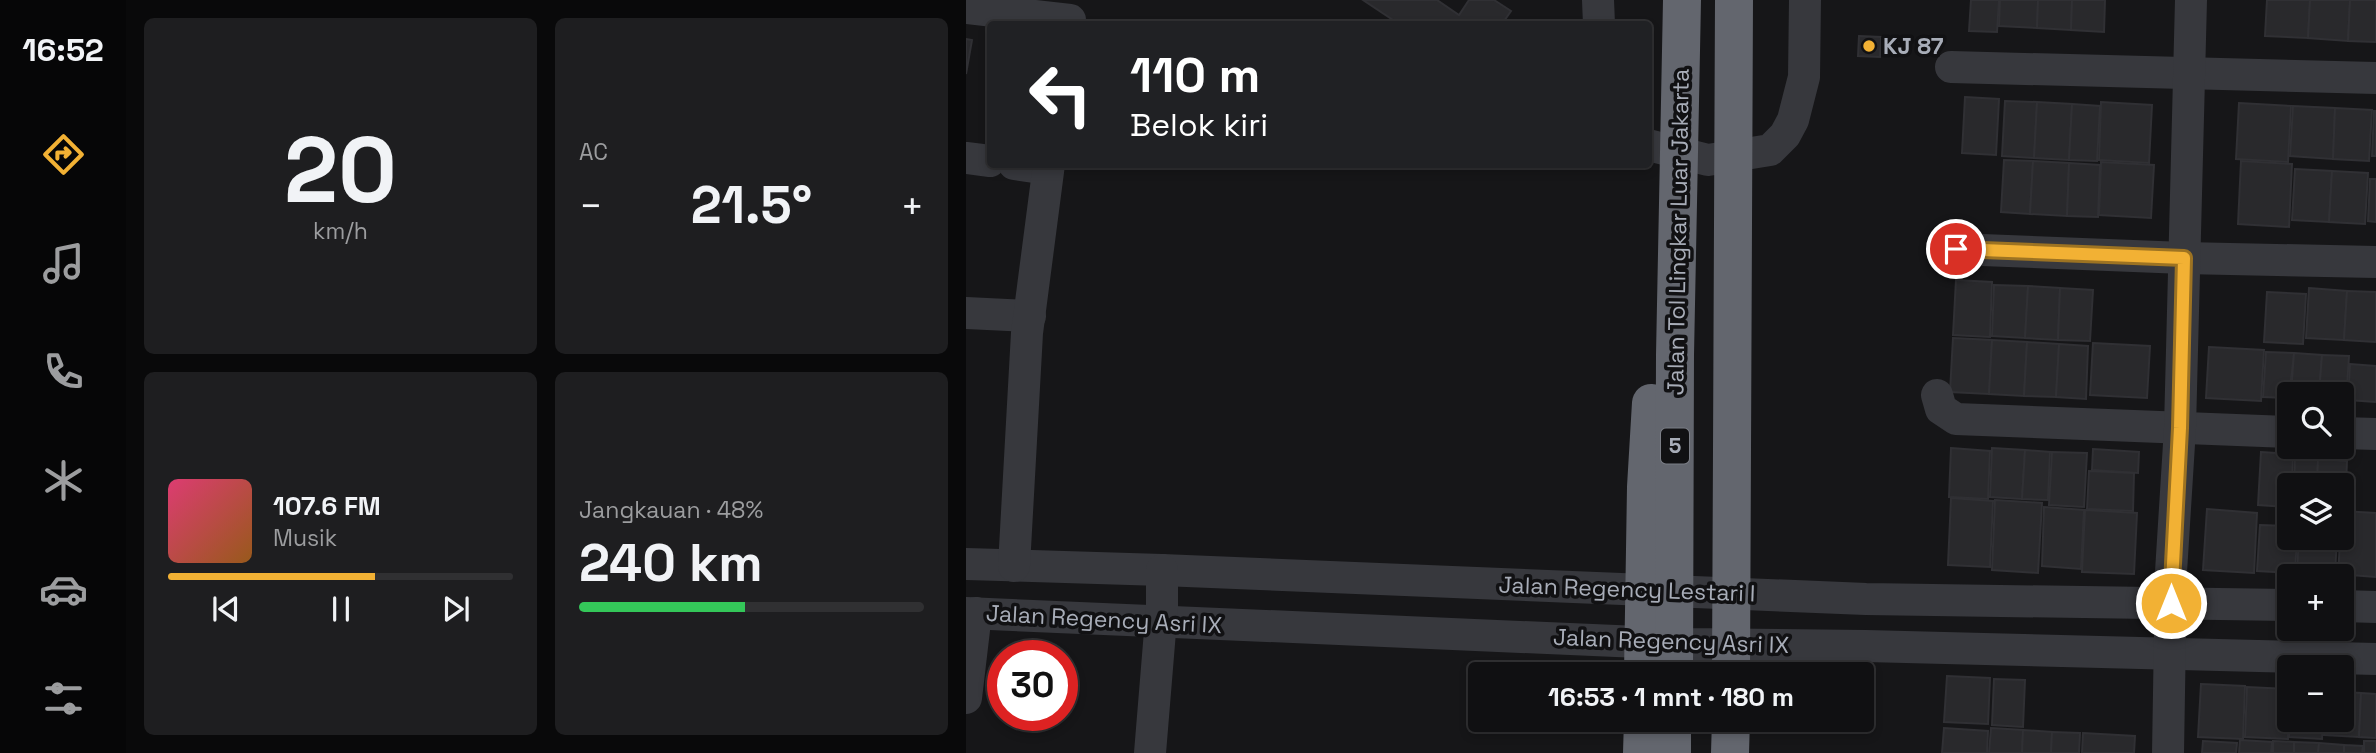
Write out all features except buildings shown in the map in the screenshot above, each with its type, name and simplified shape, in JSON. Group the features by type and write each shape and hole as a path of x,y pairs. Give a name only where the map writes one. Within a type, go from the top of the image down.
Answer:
{"highway":[{"name":"Jalan Tol Lingkar Luar Jakarta","path":"1674,662 1682,0"},
{"path":"1731,662 1734,0"},
{"path":"1643,662 1646,487 1656,323 1660,281 1678,218"},
{"path":"1642,753 1643,732"},
{"path":"1672,732 1672,753"},
{"path":"1730,753 1731,732"}],"street":[{"path":"1598,0 1599,21"},
{"path":"1652,146 1708,160 1770,150 1785,135 1793,120 1804,77 1805,0"},
{"path":"2168,753 2191,0"},
{"path":"966,8 1071,15"},
{"path":"1951,66 2376,78"},
{"path":"966,158 987,161"},
{"path":"1014,566 1030,316 1049,168"},
{"path":"1956,249 2376,262"},
{"path":"966,313 1030,316"},
{"path":"1937,395 1941,409 1956,419 2277,432"},
{"path":"2354,433 2376,434"},
{"name":"Jalan Regency Lestari I","path":"966,564 1014,566 1162,595 1866,622 2170,628 2277,607"},
{"path":"1150,753 1162,595"},
{"name":"Jalan Regency Asri IX","path":"971,613 1162,595 1685,644 1866,622 2170,628 2376,659"},
{"path":"2354,606 2376,607"},
{"path":"966,698 971,613"}],"place":[{"name":"KJ 87","path":"1869,46"}],"route":[{"path":"1956,249 2184,258 2180,428 2171,603"}]}
